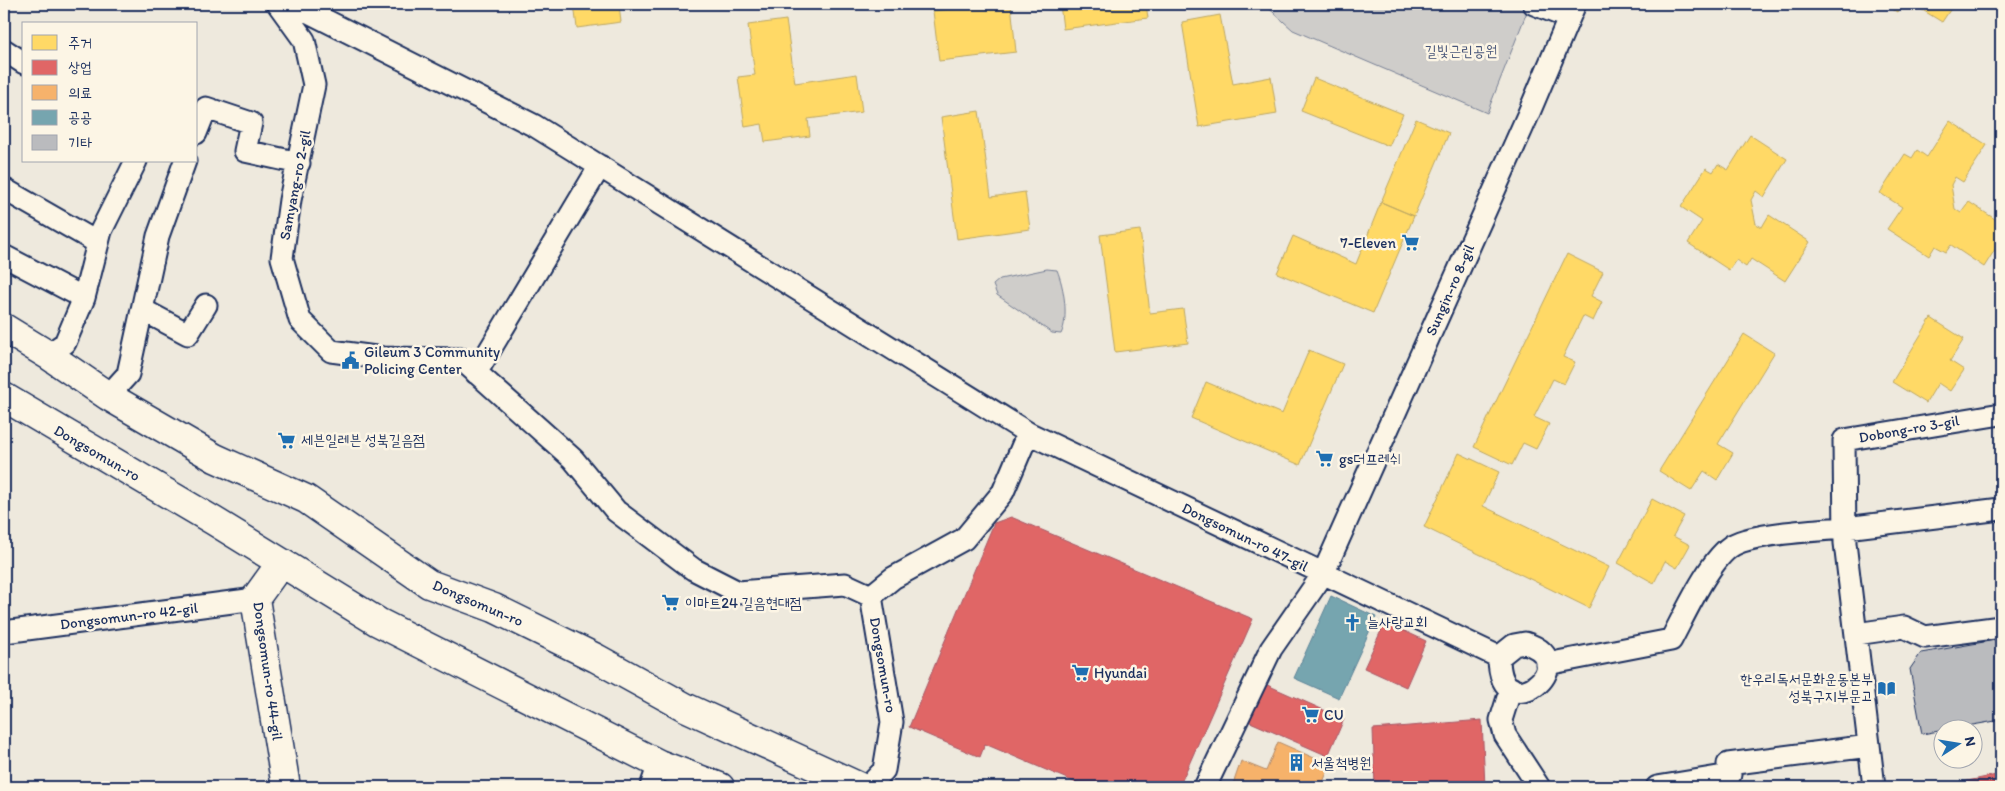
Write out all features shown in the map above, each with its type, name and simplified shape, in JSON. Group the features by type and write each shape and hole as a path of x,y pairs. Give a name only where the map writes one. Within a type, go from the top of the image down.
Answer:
{"main road":[{"name":"Dongsomun-ro","path":"4,328 108,396 215,458 306,499 429,584 494,608 596,658 685,707 860,787"},
{"name":"Dongsomun-ro","path":"4,397 378,622 655,775 720,787"},
{"name":"Dongsomun-ro 44-gil","path":"280,563 255,600 286,787"}],"street":[{"name":"Samyang-ro 2-gil","path":"278,4 304,40 314,85 290,200 282,258 300,320 331,351 468,366"},
{"name":"Dongsomun-ro 47-gil","path":"294,4 535,126 1028,433 1323,574 1271,649 1205,787"},
{"path":"1534,4 1572,11"},
{"name":"Sungin-ro 8-gil","path":"1323,574 1528,116 1572,11"},
{"path":"4,50 22,62"},
{"path":"198,128 206,108 251,123 245,151 299,163"},
{"path":"48,355 65,343 84,298 101,231 136,162"},
{"path":"108,396 128,374 158,236 185,162"},
{"path":"600,166 468,366 573,458 616,511 693,569 738,592 845,584 871,596 893,578 964,539 1003,492 1028,433"},
{"path":"4,189 98,243"},
{"path":"4,256 84,298"},
{"path":"143,310 188,334 206,305"},
{"name":"Dobong-ro 3-gil","path":"1874,787 1845,528 1844,440 2001,414"},
{"path":"1547,664 1671,640 1699,588 1716,564 1733,545 1806,531 2001,509"},
{"path":"1323,574 1499,657"},
{"name":"Dongsomun-ro","path":"868,787 884,770 892,722 871,596"},
{"name":"Dongsomun-ro 42-gil","path":"4,632 255,600"},
{"path":"1856,634 1904,627 1924,637 2001,627"},
{"path":"1525,644 1535,646 1543,654 1547,664 1546,674 1541,684 1532,690 1521,691 1511,688 1503,681 1499,671 1499,657 1514,645 1525,644"},
{"path":"1511,688 1501,720 1505,735 1539,787"},
{"path":"1657,787 1731,781 1728,764 1869,746"}],"green space":[{"name":"길빛근린공원","path":"1264,4 1530,4 1487,113 1293,30"},
{"path":"1047,269 1057,270 1062,285 1065,302 1065,320 1061,334 1052,333 997,295 993,285 1000,279"}],"building: 주거":[{"path":"574,4 619,4 621,22 577,28"},
{"path":"1011,4 1016,52 939,61 933,11"},
{"path":"1060,4 1146,4 1148,18 1063,29"},
{"path":"1884,4 1902,4 1897,12"},
{"path":"1902,4 1954,4 1942,22 1916,6 1913,11"},
{"path":"1220,15 1233,84 1271,77 1277,114 1199,127 1182,22"},
{"path":"786,20 795,83 857,74 862,112 808,119 810,136 765,142 762,124 745,127 738,77 755,75 748,25"},
{"path":"1314,78 1403,114 1389,146 1301,111"},
{"path":"979,111 991,197 1025,192 1030,229 957,239 941,117"},
{"path":"1416,119 1449,133 1414,216 1381,202"},
{"path":"1950,121 1987,145 1963,182 1955,177 1951,185 1955,209 1961,213 1969,202 2001,223 2001,240 1984,267 1951,245 1946,252 1935,246 1929,256 1887,229 1902,207 1880,193 1905,154 1912,158 1917,150 1927,157"},
{"path":"1750,135 1787,159 1764,197 1756,191 1751,200 1756,224 1762,227 1769,215 1810,242 1785,281 1751,259 1746,267 1736,260 1729,270 1688,243 1702,221 1681,207 1706,168 1713,172 1718,164 1728,170"},
{"path":"1381,202 1414,216 1373,313 1277,273 1293,236 1356,264"},
{"path":"1140,230 1150,313 1183,309 1188,343 1115,352 1100,235"},
{"path":"1567,254 1603,272 1591,296 1602,302 1593,321 1583,316 1563,357 1575,362 1564,384 1553,379 1534,417 1549,424 1536,449 1523,443 1512,465 1474,447"},
{"path":"1931,318 1964,339 1950,361 1964,370 1950,391 1938,383 1926,403 1892,382"},
{"path":"1744,334 1774,353 1718,444 1733,453 1717,480 1704,471 1691,491 1659,471"},
{"path":"1309,350 1343,364 1300,465 1191,418 1206,382 1282,414"},
{"path":"1459,453 1499,472 1483,506 1609,567 1589,608 1424,527"},
{"path":"1652,499 1684,516 1673,536 1690,545 1677,568 1665,561 1654,583 1618,563"}],"building: 상업":[{"name":"Hyundai","path":"1011,517 1253,619 1179,787 1086,787 985,744 980,757 909,727 994,523"},
{"path":"1385,622 1426,641 1406,687 1364,668"},
{"path":"1265,684 1344,719 1328,756 1248,721"},
{"path":"1482,720 1485,787 1375,787 1373,729"},
{"path":"2001,774 2001,787 1939,787"}],"building: 의료":[{"name":"서울척병원","path":"1278,742 1330,765 1321,787 1232,787 1241,761 1266,771"}],"building: 공공":[{"path":"1331,596 1376,617 1339,698 1294,678"}],"building: 기타":[{"path":"2001,639 2001,720 1982,723 1982,718 1932,718 1932,732 1922,734 1910,669 1921,653"}],"place":[{"name":"7-Eleven","path":"1410,243"},
{"name":"Gileum 3 Community Policing Center","path":"350,361"},
{"name":"세븐일레븐 성북길음점","path":"287,440"},
{"name":"gs더프레쉬","path":"1325,459"},
{"name":"이마트24 길음현대점","path":"671,603"},
{"name":"늘사랑교회","path":"1353,622"},
{"name":"Hyundai","path":"1080,673"},
{"name":"한우리독서문화운동본부 성북구지부문고","path":"1887,688"},
{"name":"CU","path":"1310,715"},
{"name":"서울척병원","path":"1297,763"}]}
